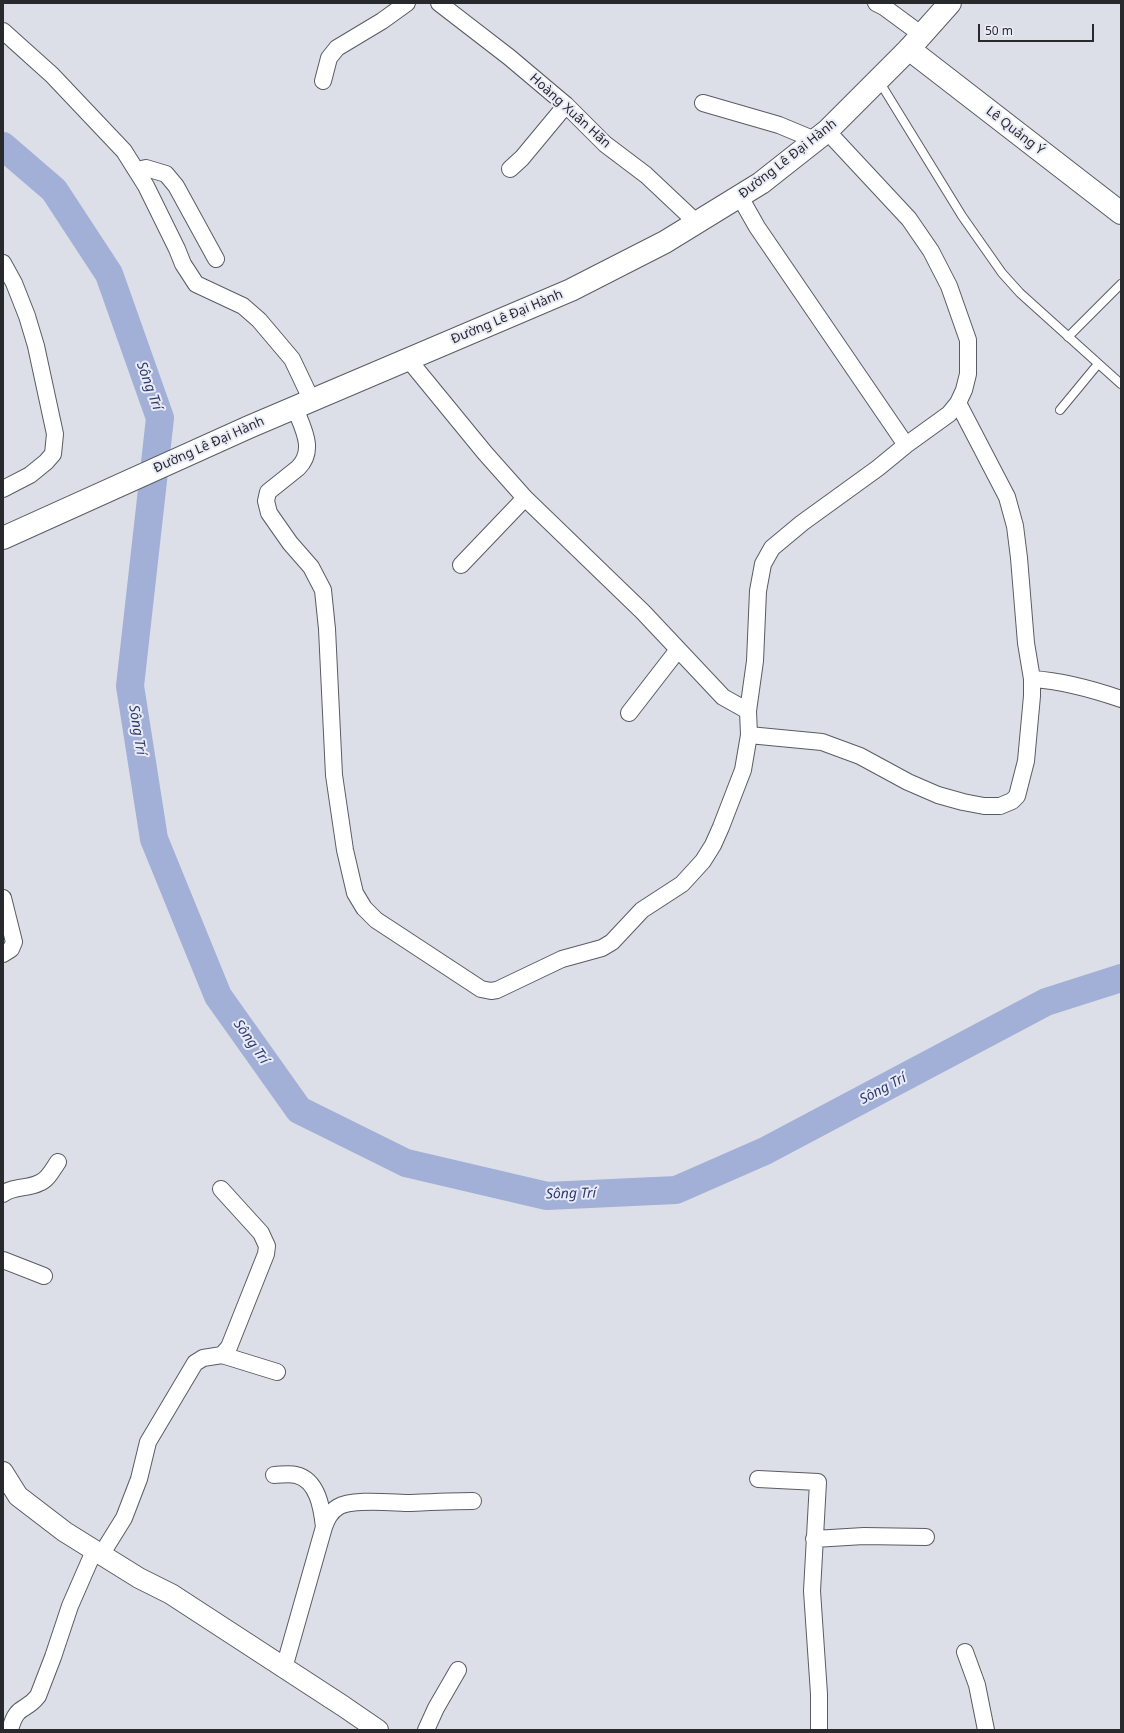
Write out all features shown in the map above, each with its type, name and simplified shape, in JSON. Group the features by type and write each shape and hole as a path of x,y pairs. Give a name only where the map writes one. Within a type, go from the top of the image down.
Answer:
{"main road":[{"name":"Đường Lê Đại Hành","path":"3,538 88,498 249,427 572,290 665,242 740,197 821,136 915,42 950,3"},
{"name":"Lê Quảng Ý","path":"915,42 1121,213"}],"street":[{"path":"323,81 329,58 337,48 382,21 407,3"},
{"name":"Hoàng Xuân Hãn","path":"439,3 509,57 566,105 605,144 646,175 697,223"},
{"path":"876,3 884,7 915,42"},
{"path":"3,31 63,86 124,151 137,170 156,204 183,264 196,284 243,306 259,320 292,359 304,404 307,452 302,464 268,492 267,508 290,543 311,567 323,590 327,629 334,775 345,850 355,893 364,908 376,920 480,989 491,991 513,983 562,959 602,948 618,936 642,910 682,884 703,861 713,845 730,808 743,770 749,735 748,711 755,661 758,591 764,564 772,548 802,523 949,414 958,403 964,390 968,374 968,340 949,286 931,251 909,219 821,136 703,103"},
{"path":"510,169 522,158 566,105"},
{"path":"137,170 146,168 166,174 176,186 216,259"},
{"path":"740,197 757,227 906,445"},
{"path":"3,263 14,283 27,316 55,434 53,454 46,462 30,475 3,489"},
{"path":"408,359 485,454 525,498 643,612 677,650 723,697 748,711"},
{"path":"749,735 822,742 860,756 908,782 938,795 977,805 1000,806 1012,801 1017,796 1022,784 1026,761 1032,696 1032,679 1026,643 1019,558 1014,520 1007,497 958,403"},
{"path":"461,565 525,498"},
{"path":"628,713 677,650"},
{"path":"1032,679 1051,680 1073,684 1121,699"},
{"path":"3,898 14,942 11,950 3,954"},
{"path":"3,1194 11,1189 40,1183 46,1179 58,1162"},
{"path":"221,1189 261,1233 267,1246 266,1254 229,1347 222,1355"},
{"path":"3,1260 44,1276"},
{"path":"10,1730 16,1714 34,1702 38,1696 70,1606 98,1553 124,1518 139,1479 148,1442 188,1371 195,1363 203,1358 222,1355 277,1372"},
{"path":"3,1472 12,1488 23,1501 98,1553 171,1594 378,1730"},
{"path":"274,1475 296,1475 310,1484 321,1504 324,1527"},
{"path":"758,1480 818,1482 812,1591 819,1694 819,1730"},
{"path":"284,1668 324,1527 328,1516 338,1506 354,1502 411,1503 473,1501"},
{"path":"814,1539 864,1536 926,1537"},
{"path":"965,1652 977,1685 986,1730"},
{"path":"426,1730 436,1708 458,1670"}],"lane":[{"path":"878,80 938,179 987,252 1020,293 1121,384"},
{"path":"1068,337 1121,284"},
{"path":"1060,410 1098,364"}],"waterway":[{"name":"Sông Trí","path":"3,146 54,190 109,274 160,418 130,686 154,839 218,996 299,1110 406,1163 547,1196 676,1190 765,1151 1046,1002 1121,978"}]}
